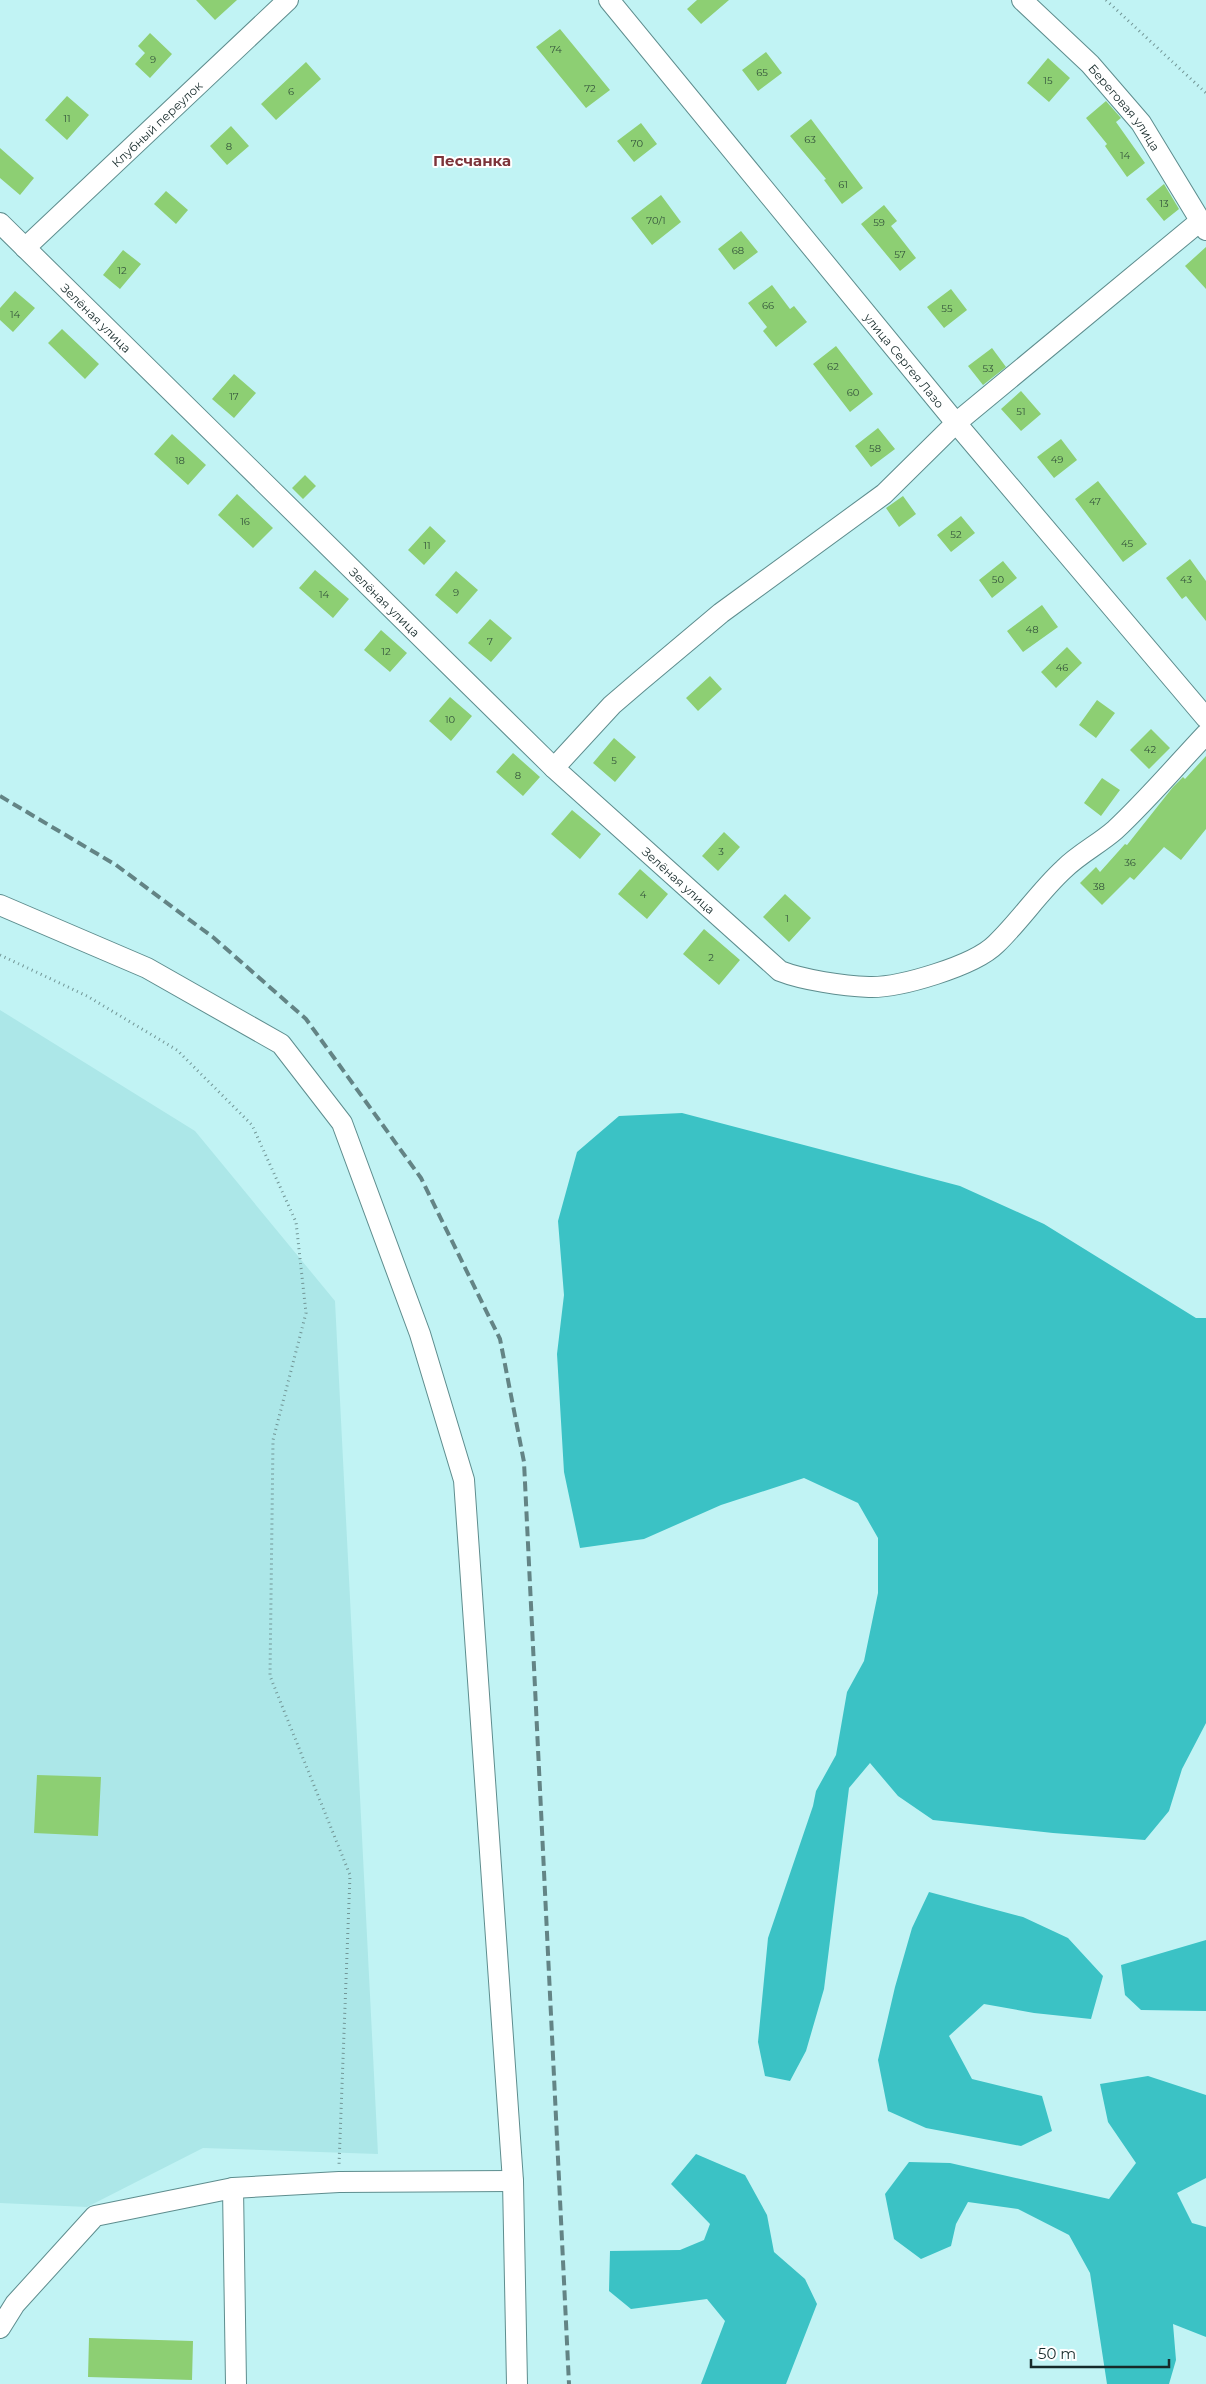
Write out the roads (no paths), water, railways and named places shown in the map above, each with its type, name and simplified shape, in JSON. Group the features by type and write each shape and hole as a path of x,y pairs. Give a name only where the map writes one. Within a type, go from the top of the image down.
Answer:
{"street":[{"name":"Клубный переулок","path":"25,248 288,0"},
{"name":"улица Сергея Лазо","path":"609,0 956,423 1206,718"},
{"name":"Береговая улица","path":"1022,0 1090,64 1141,123 1203,226"},
{"name":"Зелёная улица","path":"0,223 554,768 780,971 796,977 869,987 893,985 961,965 981,956 996,944 1036,897 1065,867 1114,830 1206,734"},
{"path":"554,768 612,705 721,613 884,494 956,423 1203,226"},
{"path":"0,905 147,968 281,1044 342,1123 420,1334 464,1480 514,2181 517,2384"},
{"path":"0,2328 15,2304 95,2216 233,2188 339,2182 514,2181"},
{"path":"233,2188 236,2384"}],"water":[{"path":"682,1113 960,1186 1044,1224 1196,1318 1206,1318 1206,1723 1182,1769 1169,1811 1145,1840 1053,1833 933,1820 898,1796 870,1763 849,1788 824,1989 806,2051 790,2081 765,2076 758,2042 768,1938 813,1806 816,1791 836,1755 847,1692 864,1661 878,1593 878,1538 858,1503 804,1478 721,1505 644,1539 580,1548 564,1472 557,1354 564,1295 558,1221 577,1152 619,1116"},
{"path":"929,1892 1023,1917 1068,1938 1103,1976 1091,2019 1034,2013 984,2004 949,2036 972,2079 1042,2096 1052,2131 1021,2146 926,2128 888,2111 878,2060 895,1987 912,1928"},
{"path":"1206,1940 1206,2011 1141,2010 1125,1995 1121,1965"},
{"path":"1148,2076 1206,2095 1206,2178 1177,2193 1192,2223 1206,2227 1206,2337 1173,2324 1176,2360 1169,2384 1107,2384 1090,2273 1069,2235 1018,2209 968,2202 956,2224 951,2246 921,2259 894,2239 885,2194 909,2162 950,2163 1109,2199 1136,2163 1108,2122 1100,2084"},
{"path":"696,2154 745,2175 767,2215 774,2252 805,2279 817,2304 786,2384 701,2384 725,2321 707,2299 631,2309 609,2291 610,2251 680,2250 704,2240 710,2224 671,2184"}],"railway":[{"path":"0,796 116,865 214,938 306,1019 421,1178 500,1339 524,1462 569,2384"}],"district":[{"name":"Песчанка","path":"472,160"}]}
